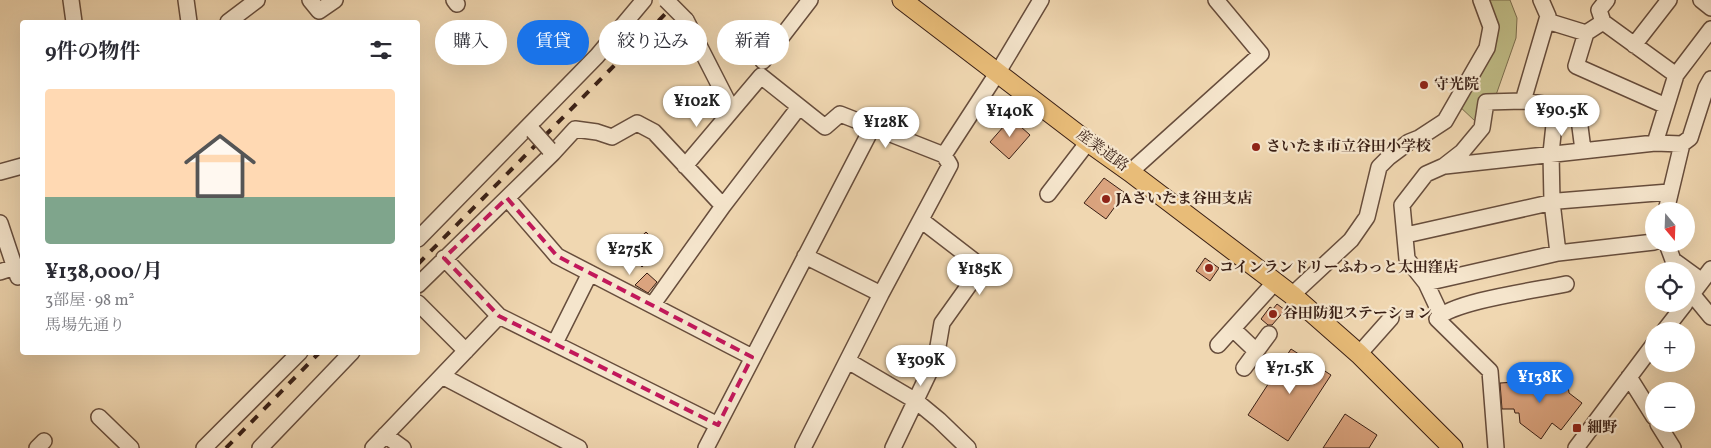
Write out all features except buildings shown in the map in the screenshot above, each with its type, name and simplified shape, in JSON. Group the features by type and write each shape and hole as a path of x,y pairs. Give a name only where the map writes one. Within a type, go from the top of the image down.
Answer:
{"main road":[{"name":"産業道路","path":"902,0 1292,295 1360,354 1452,448"}],"street":[{"path":"71,0 74,20"},
{"path":"186,0 188,20"},
{"path":"231,20 257,0"},
{"path":"310,0 319,12 335,0"},
{"path":"420,237 530,128 597,56 644,0"},
{"path":"666,0 686,20 732,110"},
{"path":"789,27 810,0"},
{"path":"803,448 881,294 921,220 947,160 1041,0"},
{"path":"1130,172 1261,54 1216,0"},
{"path":"1292,295 1351,240 1367,217 1380,167 1409,142 1419,138 1445,121 1487,48 1491,27 1481,0"},
{"path":"1523,100 1548,16 1541,0"},
{"path":"1606,0 1599,10 1603,22 1676,74"},
{"path":"1634,45 1669,0"},
{"path":"1547,21 1586,33"},
{"path":"1603,22 1586,33 1576,66 1666,106"},
{"path":"1655,143 1676,74 1711,29"},
{"path":"685,166 761,76 825,126 840,114 947,160"},
{"path":"1444,166 1655,143 1682,144 1690,138 1706,88 1711,79"},
{"path":"1441,314 1426,283 1407,259 1402,205 1426,174 1444,166 1462,152 1482,128 1486,102 1523,100 1556,106 1551,153 1552,202 1558,253"},
{"path":"653,304 723,206 799,107"},
{"path":"1578,119 1582,150"},
{"path":"420,283 575,129 597,132 612,137 637,123 654,132 723,206"},
{"path":"530,128 551,151"},
{"path":"706,448 872,128"},
{"path":"1048,194 1088,142"},
{"path":"1668,202 1682,144"},
{"path":"0,172 20,167"},
{"path":"1406,235 1552,202 1670,192"},
{"path":"507,198 557,256 653,304 752,357"},
{"path":"893,448 936,358 942,322 982,267 921,220"},
{"path":"0,223 16,272 0,272"},
{"path":"1426,283 1558,253 1645,243"},
{"path":"1670,252 1673,260 1702,281"},
{"path":"805,256 881,294"},
{"path":"444,258 499,316 718,425"},
{"path":"1695,290 1711,269"},
{"path":"555,343 590,273"},
{"path":"1218,346 1275,282"},
{"path":"1496,448 1490,371 1437,320 1441,314 1463,305 1566,284"},
{"path":"420,305 466,351"},
{"path":"1695,305 1711,317"},
{"path":"1671,322 1679,312"},
{"path":"374,448 499,316"},
{"path":"1360,354 1392,318"},
{"path":"1233,329 1256,351"},
{"path":"1244,368 1269,334"},
{"path":"204,448 297,355"},
{"path":"260,448 349,355"},
{"path":"1576,448 1645,355"},
{"path":"848,361 916,402 939,420 968,448"},
{"path":"442,376 562,444 580,448"},
{"path":"1628,377 1645,403"},
{"path":"99,417 130,448"},
{"path":"1663,432 1673,448"},
{"path":"385,436 403,448"}],"highlighted area":[{"path":"507,198 557,256 752,357 718,425 499,316 444,258"}],"shaded area":[{"path":"1488,0 1510,0 1517,18 1516,38 1496,95 1484,96 1475,121 1458,105 1490,51"}],"railway":[{"path":"420,262 679,0"},
{"path":"226,448 317,355"}],"place":[{"name":"守光院","path":"1424,85"},
{"name":"さいたま市立谷田小学校","path":"1256,147"},
{"name":"JAさいたま谷田支店","path":"1106,199"},
{"name":"コインランドリーふわっと太田窪店","path":"1209,268"},
{"name":"谷田防犯ステーション","path":"1273,314"},
{"name":"細野","path":"1577,428"}]}
